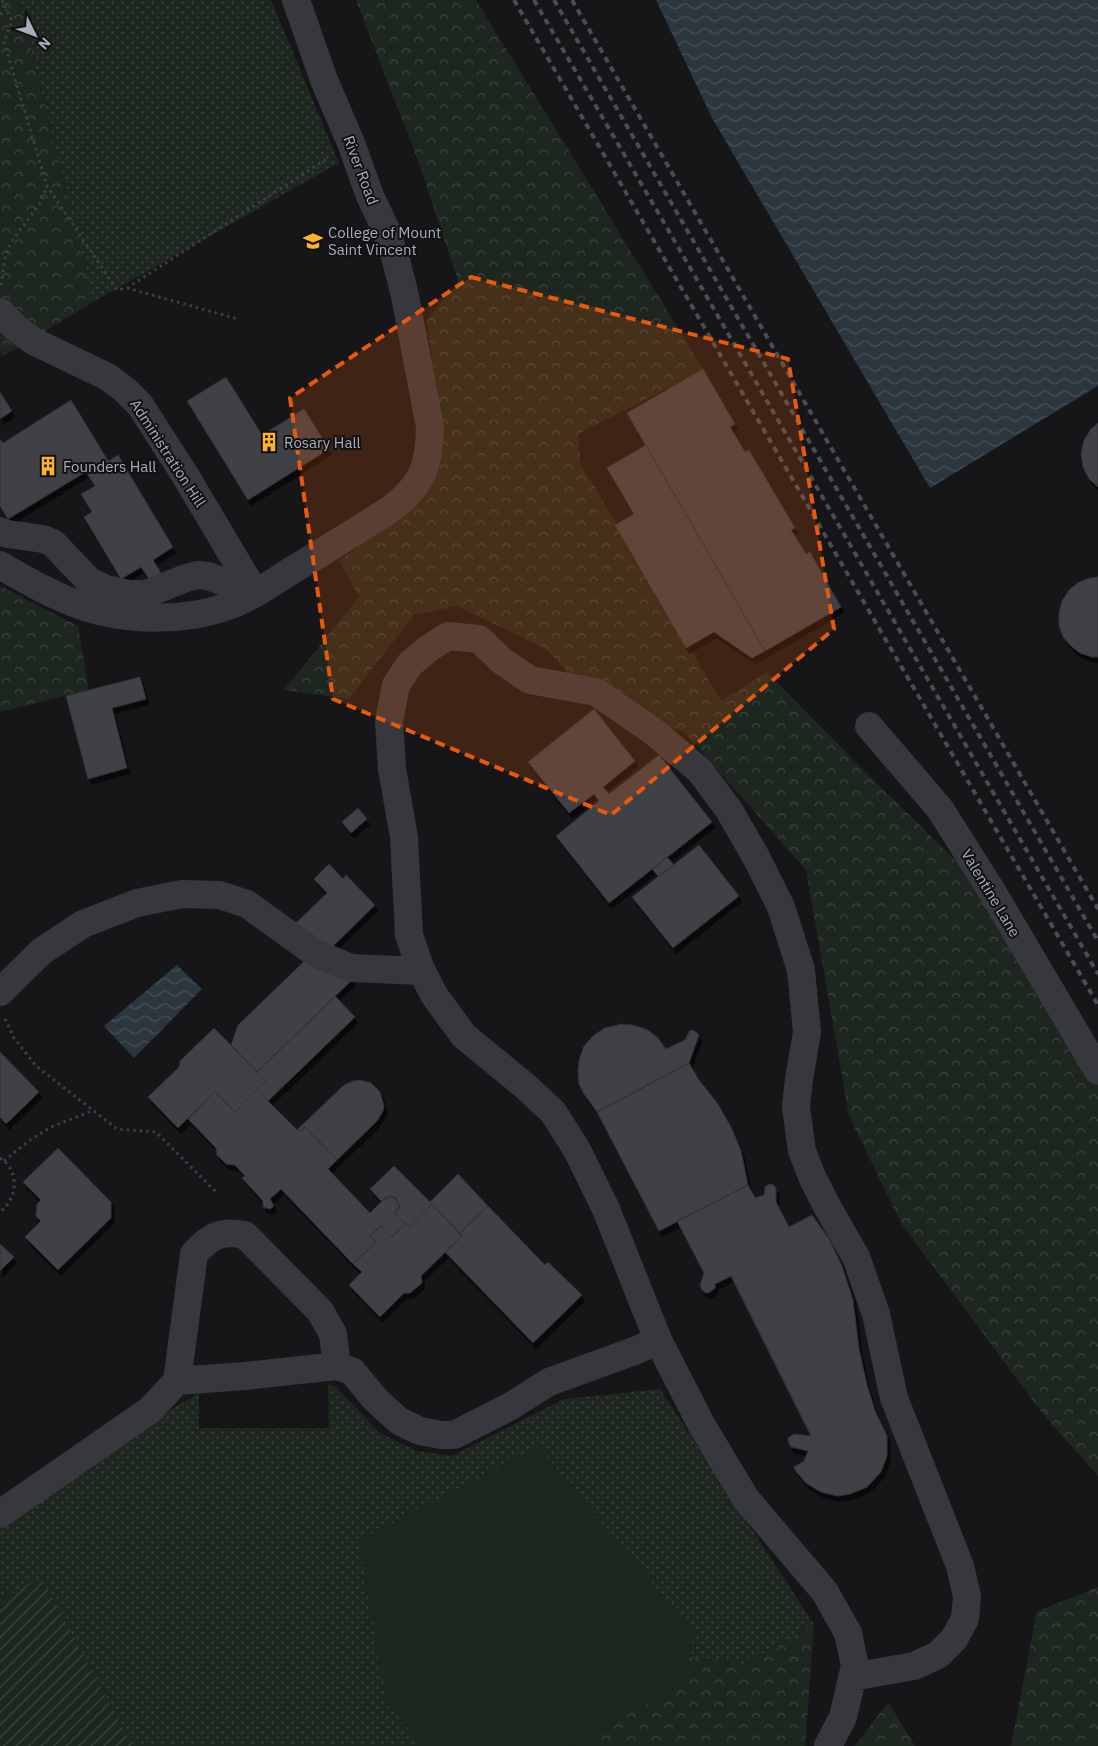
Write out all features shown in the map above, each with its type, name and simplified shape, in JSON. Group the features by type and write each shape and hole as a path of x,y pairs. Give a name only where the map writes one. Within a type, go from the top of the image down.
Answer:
{"street":[{"name":"River Road","path":"255,593 406,498 418,482 425,467 430,448 430,427 405,296 396,260 386,230 370,196 351,143 324,80 296,0"},
{"name":"Administration Hill","path":"0,312 33,341 108,377 126,390 140,405 255,593"},
{"path":"0,530 8,534 43,539 53,543 89,580 106,589 128,594 146,594 186,578 208,576 255,593"},
{"path":"0,565 54,594 82,606 121,614 179,617 206,613 229,606 255,593"},
{"path":"828,1746 843,1717 852,1677 855,1666 848,1633 824,1592 746,1499 701,1424 658,1340 606,1209 577,1150 553,1112 526,1086 464,1036 434,995 422,971 410,935 404,837 392,769 389,721 396,685 410,664 429,648 448,636 479,639 502,661 530,680 596,692 654,732 700,771 729,810 756,857 781,907 801,970 808,1032 798,1080 796,1107 802,1151 813,1179 856,1256 876,1314 894,1398 960,1566 967,1596 965,1619 954,1638 938,1655 914,1666 852,1677"},
{"name":"Valentine Lane","path":"868,726 940,809 993,893 1098,1071"},
{"path":"4,989 42,951 83,924 137,903 182,894 220,895 247,904 315,953 351,968 422,971"},
{"path":"0,1514 150,1410 176,1381 194,1254 204,1242 218,1234 231,1232 245,1236 320,1311 333,1334 337,1366"},
{"path":"176,1381 337,1366 352,1371 375,1399 399,1421 420,1431 441,1435 454,1435 511,1406 548,1382 637,1350 658,1340"}],"path":[{"path":"2,0 12,21 4,42 47,186 117,290 127,288 351,143"},
{"path":"0,14 7,10"},
{"path":"0,293 6,258 11,242 41,202 47,186"},
{"path":"127,288 238,319"},
{"path":"4,989 5,1019 14,1038 36,1066 117,1129 156,1132 216,1192"},
{"path":"4,1161 30,1140 51,1127 92,1111"},
{"path":"0,1158 11,1170 15,1179 12,1199 0,1212"}],"highlighted area":[{"path":"471,277 788,359 834,629 611,815 333,699 290,398"}],"green space":[{"path":"0,0 19,0 93,302 2,357 0,350"},
{"path":"19,0 271,0 339,163 93,302"},
{"path":"356,0 476,0 704,370 578,434 581,464 721,701 767,672 860,767 976,880 1098,1086 1098,1476 1042,1413 901,1223 849,1116 806,870 683,731 605,713 546,649 457,606 414,615 349,699 284,690 359,597 339,561 420,500 443,448 427,320 458,281 419,163"},
{"path":"0,586 78,626 89,690 0,712"},
{"path":"328,1385 336,1387 380,1433 417,1451 452,1456 564,1399 660,1389 814,1624 744,1664 689,1657 694,1632 387,1704 423,1746 133,1746 41,1578 0,1600 0,1527 69,1482 175,1407 199,1393 199,1428 329,1428"},
{"path":"538,1446 694,1633 684,1683 572,1746 423,1746 387,1704 359,1541"},
{"path":"41,1577 133,1746 0,1746 0,1600"},
{"path":"1098,1587 1098,1746 1011,1746 1037,1611"},
{"path":"814,1624 805,1746 572,1746 684,1683 689,1657 744,1664"},
{"path":"888,1702 915,1746 855,1746"}],"water":[{"path":"656,0 1098,0 1098,386 930,488 712,118"},
{"path":"177,965 202,989 134,1058 104,1026"}],"building":[{"path":"703,369 735,424 730,427 745,452 749,450 795,528 791,530 806,554 810,552 841,607 765,651 627,413"},
{"name":"Rosary Hall","path":"226,377 262,435 304,409 329,449 248,500 187,401"},
{"path":"0,392 12,411 0,419"},
{"name":"Founders Hall","path":"71,400 107,459 8,519 0,506 0,439 3,443"},
{"path":"1098,423 1098,487 1089,479 1083,467 1081,454 1084,440 1091,429"},
{"path":"646,445 765,651 752,658 714,632 686,648 615,525 634,514 607,468"},
{"path":"118,455 173,547 153,560 161,573 150,580 141,567 121,579 84,517 92,512 81,494 95,486 86,472 107,459 109,461"},
{"path":"1098,577 1098,657 1092,657 1080,653 1063,637 1059,626 1059,613 1062,601 1069,590 1079,582"},
{"path":"140,677 146,699 112,708 127,768 88,779 66,696"},
{"path":"594,709 635,761 603,787 609,794 659,755 712,822 609,903 556,836 599,801 594,794 569,813 528,762"},
{"path":"358,808 367,819 351,833 342,822"},
{"path":"699,845 739,896 673,948 632,897"},
{"path":"667,857 674,865 659,877 652,869"},
{"path":"329,864 343,879 346,875 375,905 327,952 353,979 257,1072 231,1045 238,1025 317,949 294,925 327,893 314,879"},
{"path":"335,996 355,1017 268,1101 257,1090 266,1081 257,1072"},
{"path":"622,1024 648,1030 658,1038 666,1049 685,1040 690,1030 695,1031 699,1035 689,1063 597,1112 579,1084 579,1060 584,1046 594,1035 605,1028"},
{"path":"214,1028 266,1081 235,1112 215,1091 178,1128 148,1097 179,1067 180,1061"},
{"path":"0,1052 39,1092 6,1124 0,1117"},
{"path":"689,1063 699,1080 718,1104 732,1129 741,1151 748,1185 659,1231 597,1112"},
{"path":"360,1080 371,1083 380,1092 384,1106 383,1111 377,1121 337,1160 305,1127 299,1132 297,1130 344,1085"},
{"path":"257,1090 299,1132 305,1127 337,1160 328,1169 370,1213 386,1197 394,1197 399,1204 399,1208 395,1213 405,1223 392,1237 381,1226 370,1236 376,1242 353,1264 281,1189 270,1199 274,1206 270,1209 263,1207 263,1201 242,1178 245,1176 235,1165 226,1164 217,1155 216,1148 188,1119 215,1091 235,1112"},
{"path":"58,1148 111,1202 111,1218 58,1270 25,1237 41,1221 36,1216 37,1204 41,1200 23,1182"},
{"path":"394,1166 432,1204 409,1227 395,1213 399,1206 396,1198 389,1197 381,1201 370,1189"},
{"path":"458,1174 488,1206 460,1233 430,1202"},
{"path":"772,1184 776,1188 776,1202 789,1227 812,1215 829,1239 842,1266 853,1300 859,1349 875,1411 887,1436 887,1456 881,1472 867,1487 850,1494 837,1496 821,1492 806,1483 795,1470 794,1467 804,1461 808,1451 791,1447 788,1438 794,1434 811,1436 731,1276 715,1284 715,1288 710,1292 706,1293 702,1290 700,1285 704,1273 677,1221 748,1185 755,1198 764,1195 765,1187"},
{"path":"432,1204 462,1236 421,1276 422,1283 410,1293 404,1293 380,1317 349,1285 362,1272 353,1264 376,1242 370,1236 381,1226 392,1237 405,1223 409,1227"},
{"path":"488,1206 545,1265 548,1262 582,1295 533,1343 445,1252 462,1236 460,1233"},
{"path":"0,1244 14,1257 0,1271"}],"railway":[{"path":"514,0 1098,1005"},
{"path":"534,0 1098,974"},
{"path":"554,0 1098,941"},
{"path":"572,0 1098,909"}],"place":[{"name":"College of Mount Saint Vincent","path":"313,241"},
{"name":"Rosary Hall","path":"269,442"},
{"name":"Founders Hall","path":"48,466"}]}
